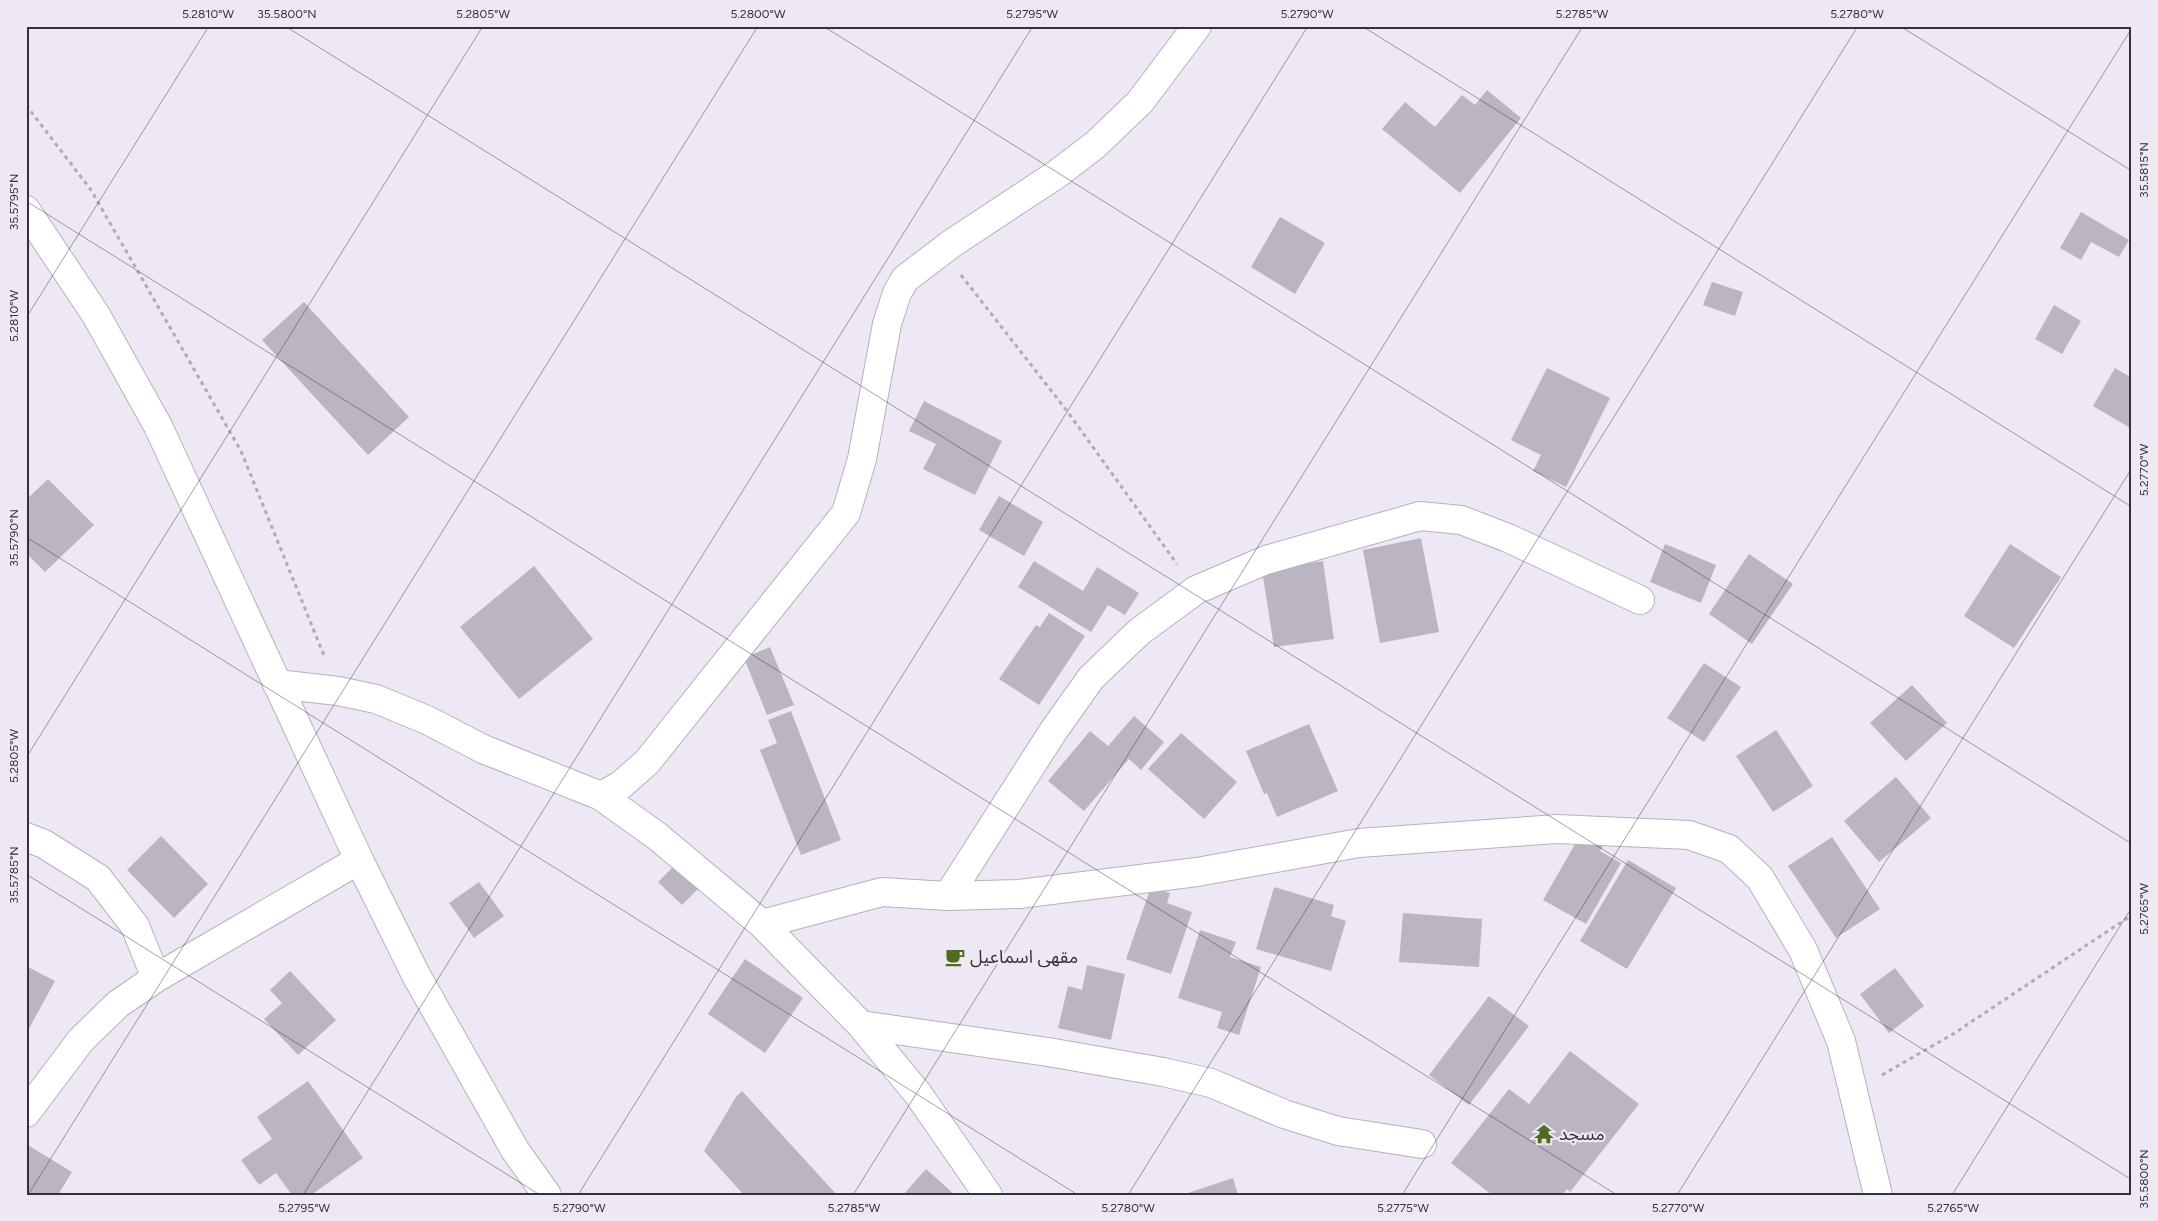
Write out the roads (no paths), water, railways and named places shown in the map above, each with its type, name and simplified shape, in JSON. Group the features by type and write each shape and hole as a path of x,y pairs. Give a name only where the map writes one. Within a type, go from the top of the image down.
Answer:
{"street":[{"path":"601,796 621,785 647,762 846,513 862,459 887,324 897,293 905,279 942,251 1058,174 1095,146 1140,102 1197,26"},
{"path":"26,210 96,315 158,426 359,860 416,975 515,1150 547,1195"},
{"path":"948,896 1052,733 1091,678 1139,632 1196,590 1266,560 1420,516 1461,520 1508,538 1640,600"},
{"path":"277,684 338,691 376,699 427,720 483,749 601,796 656,836 762,924 861,1025 918,1094 988,1195"},
{"path":"762,924 882,892 948,896 1019,894 1196,872 1360,843 1557,828 1689,835 1729,849 1760,878 1803,950 1841,1041 1854,1088 1878,1195"},
{"path":"26,837 44,844 98,878 135,926 156,978"},
{"path":"26,1113 81,1040 118,1004 156,978 359,860"},
{"path":"861,1025 1048,1052 1173,1074 1211,1083 1284,1114 1338,1131 1422,1144"}],"place":[{"name":"مقهى اسماعيل","path":"955,957"},
{"name":"مسجد","path":"1544,1134"}]}
